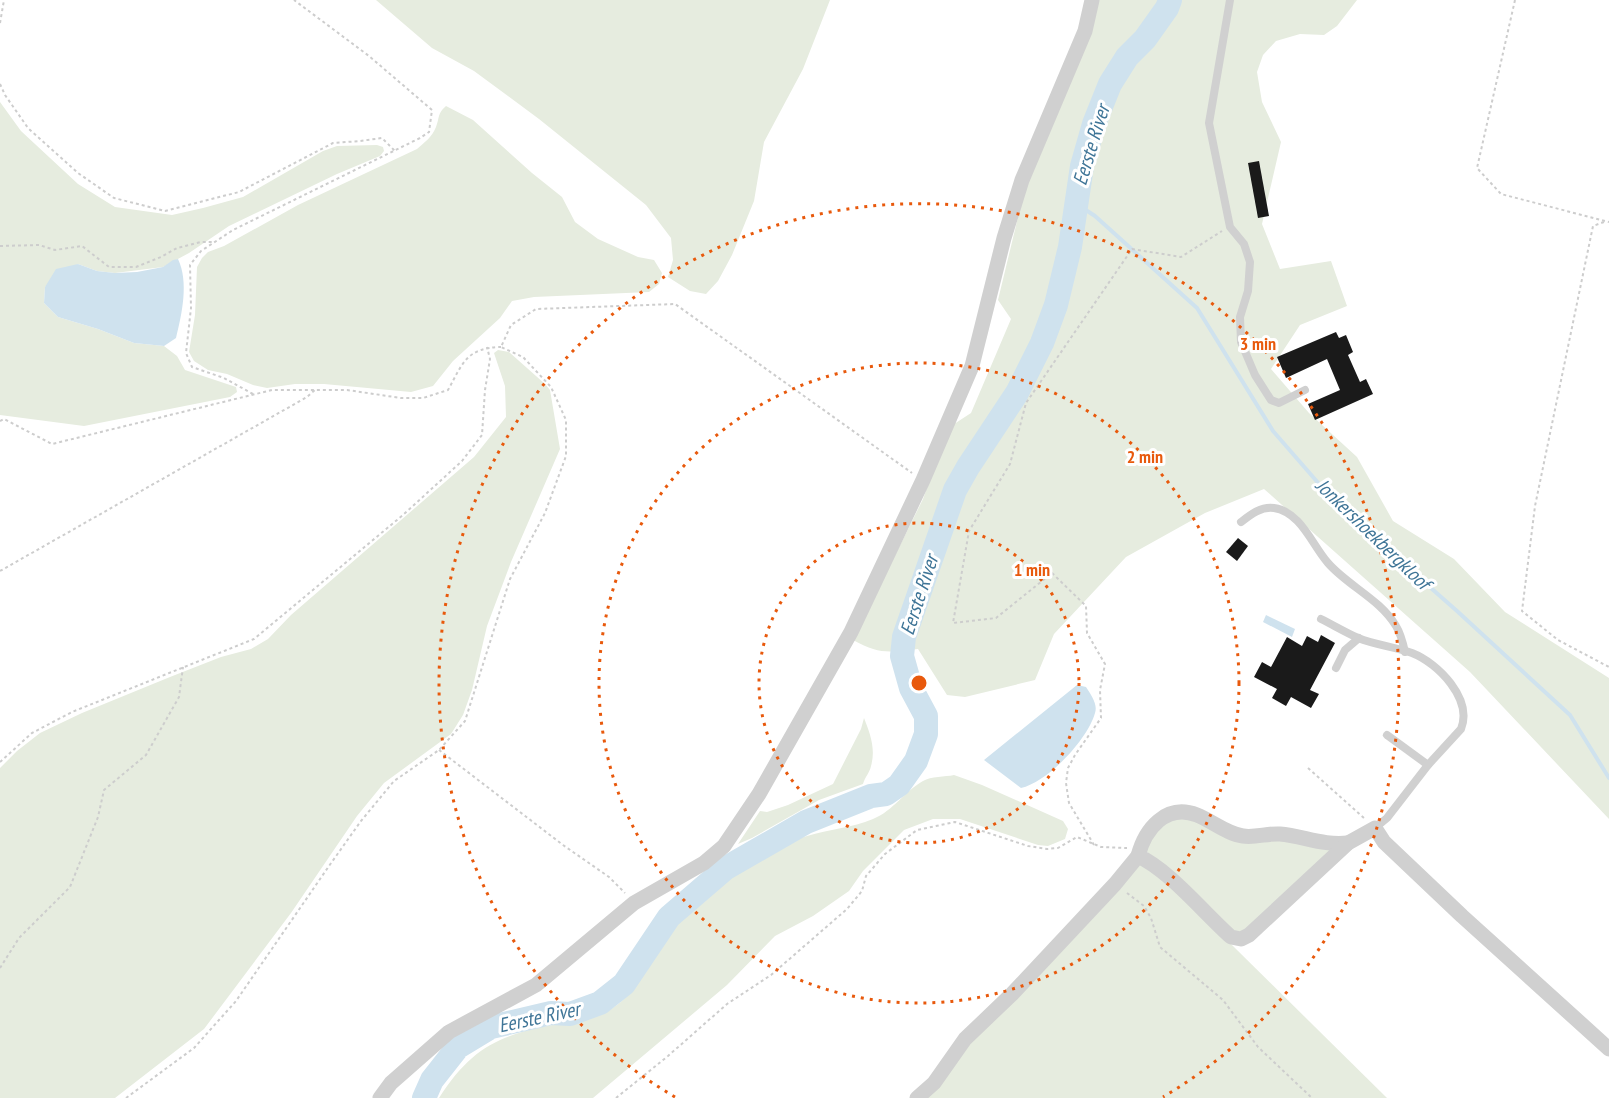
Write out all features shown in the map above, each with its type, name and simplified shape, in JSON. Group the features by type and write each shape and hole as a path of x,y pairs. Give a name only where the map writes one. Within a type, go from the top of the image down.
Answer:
{"street":[{"path":"380,1098 391,1083 449,1032 517,997 546,978 634,903 704,863 724,846 741,822 851,632 923,480 972,366 1004,238 1022,180 1085,31 1092,0"},
{"path":"917,1098 934,1083 965,1039 1012,994 1115,884 1139,851 1149,830 1159,819 1182,812 1195,814 1243,836 1278,834 1317,842 1348,843"},
{"path":"1139,851 1231,937 1241,939 1250,935 1348,843 1375,828 1384,842 1462,916 1609,1049"}],"lane":[{"path":"1230,0 1209,123 1230,227 1244,244 1250,262 1248,291 1240,317 1241,342 1255,375 1271,399 1279,402 1305,390"},
{"path":"1241,522 1258,510 1274,508 1288,513 1300,524 1336,572 1383,610 1396,625 1405,652"},
{"path":"1321,619 1359,638 1423,660 1444,675 1458,695 1463,712 1464,722 1461,729 1428,765 1387,818 1375,828"},
{"path":"1336,668 1345,650 1359,638"},
{"path":"1387,735 1428,765"}],"path":[{"path":"0,23 4,0"},
{"path":"253,394 224,378 192,367 186,353 191,308 190,265 201,251 234,230 429,132 432,110 369,56 294,0"},
{"path":"1515,0 1477,168 1500,194 1609,222"},
{"path":"0,84 28,128 78,173 114,198 165,211 238,192 333,143 382,138 395,151"},
{"path":"1604,222 1593,226 1535,506 1522,611 1558,640 1609,667"},
{"path":"1094,845 1069,803 1066,783 1068,768 1075,754 1101,718 1100,690 1105,664 1087,633 1086,606 1052,573 996,618 953,623 969,531 1010,465 1026,403 1132,249 1181,257 1230,227"},
{"path":"0,246 39,246 55,250 82,246 109,267 136,267 177,248 201,242 214,242"},
{"path":"501,347 511,325 536,309 675,304 923,480"},
{"path":"0,421 4,419 52,444 272,390 347,390 401,398 430,396 448,390 466,358 487,348 501,347 523,357 550,387 566,420 566,456 545,513 510,579 465,721 439,750 394,781 361,821 236,1001 194,1048 126,1098"},
{"path":"0,762 32,733 62,717 254,639 403,515 462,461 482,435 490,359 487,348"},
{"path":"0,571 307,397 316,389"},
{"path":"0,968 20,938 70,887 98,817 104,790 146,756 179,697 183,667"},
{"path":"439,750 563,845 609,877 634,903"},
{"path":"1308,768 1375,828"},
{"path":"616,1098 727,1004 771,975 847,909 862,891 866,876 885,854 917,830 955,822 1028,846 1058,848 1077,837 1094,845 1139,851"},
{"path":"1115,884 1144,906 1151,918 1160,948 1222,1000 1258,1047 1312,1098"}],"shaded area":[{"path":"376,0 830,0 803,69 764,142 754,201 732,255 718,281 706,294 690,291 668,277 673,260 671,238 646,205 539,119 474,71 432,48"},
{"path":"1096,0 1357,0 1337,26 1324,35 1300,34 1276,41 1263,55 1257,72 1262,102 1281,142 1262,224 1280,269 1331,261 1347,306 1300,325 1271,369 1309,413 1357,457 1393,521 1454,559 1505,612 1609,678 1609,819 1470,672 1264,489 1205,513 1126,557 1054,634 1035,680 965,697 947,695 918,649 885,651 870,648 853,640 923,499 948,428 971,413 1011,319 998,300 1027,180"},
{"path":"0,102 21,131 78,184 115,207 172,215 243,197 323,151 337,146 377,145 383,147 384,151 380,156 229,226 189,253 163,267 115,273 97,271 78,264 45,287 44,303 58,317 134,343 164,346 177,356 185,370 236,387 237,392 230,397 84,426 0,415"},
{"path":"446,106 473,120 562,197 575,222 598,239 638,257 654,260 662,273 659,284 649,292 534,297 512,301 500,318 453,361 433,386 411,392 324,384 295,384 267,388 208,370 194,361 189,352 195,315 197,267 202,258 208,252 224,246 298,205 417,149 432,134"},
{"path":"498,350 509,352 550,390 560,449 511,562 487,626 472,690 463,715 451,734 384,783 357,816 291,913 204,1029 115,1098 0,1098 0,768 40,733 170,677 221,657 251,649 268,639 291,615 474,457 506,417 505,386 494,353"},
{"path":"864,718 873,753 863,784 819,800 738,844 760,811 767,812 788,805 833,784 861,729"},
{"path":"954,775 1063,821 1068,829 1065,839 1048,846 1038,845 960,819 933,819 904,830 863,871 849,891 813,916 775,936 727,985 593,1098 439,1098 463,1066 489,1046 519,1033 582,1020 616,1006 633,989 668,935 680,921 715,889 744,867 792,841 873,819 887,811 926,779"},
{"path":"1178,816 1335,848 1244,934 1230,932 1144,849 1150,834"},
{"path":"1139,862 1161,875 1387,1098 922,1098 957,1055"}],"water":[{"path":"178,259 184,288 182,309 176,338 164,346 134,343 58,317 44,303 45,287 56,269 78,264 97,271 137,272 163,267"},
{"path":"1266,615 1295,629 1292,637 1263,622"},
{"path":"1077,685 1086,687 1092,696 1095,713 1076,747 1043,777 1021,788 984,760"}],"building":[{"path":"1259,161 1269,216 1258,218 1248,163"},
{"path":"1336,332 1339,338 1346,335 1353,352 1348,355 1360,382 1366,379 1373,394 1315,420 1308,404 1340,390 1327,359 1286,378 1277,357"},
{"path":"1238,538 1248,546 1237,561 1226,552"},
{"path":"1321,635 1335,643 1310,690 1319,694 1311,708 1291,697 1286,706 1272,698 1277,689 1254,677 1262,662 1271,667 1287,637 1302,646 1307,636 1318,642"}],"waterway":[{"name":"Eerste River","path":"424,1098 432,1080 458,1047 491,1027 551,1013 570,1014 600,1003 624,984 669,917 726,868 806,822 871,796 886,794 899,785 916,761 926,734 926,716 911,688 902,656 904,637 955,490 1017,393 1042,343 1056,305 1070,247 1082,166 1094,124 1110,84 1127,57 1145,39 1170,0"},
{"name":"Jonkershoekbergkloof","path":"1075,203 1095,216 1197,308 1273,431 1340,508 1570,715 1609,778"}]}
